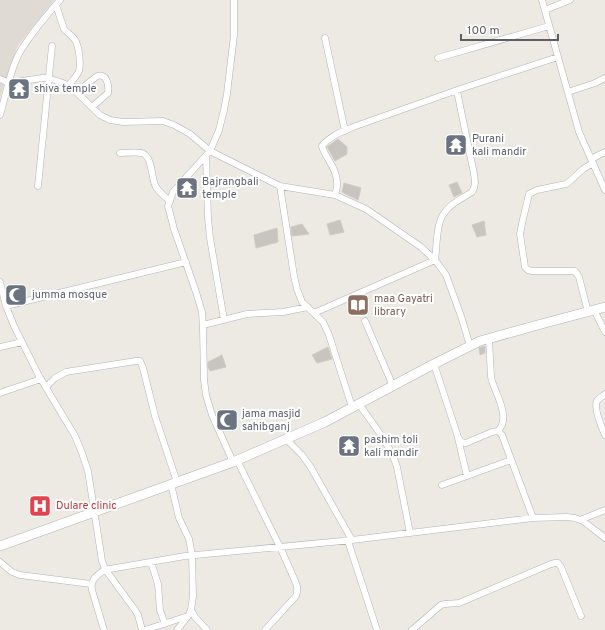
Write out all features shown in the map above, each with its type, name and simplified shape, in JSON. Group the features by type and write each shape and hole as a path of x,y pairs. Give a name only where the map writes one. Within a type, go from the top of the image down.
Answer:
{"main road":[{"path":"0,546 235,461 325,422 480,341 605,307"}],"street":[{"path":"234,0 234,35 227,94 220,123 210,151 174,192 168,206 174,229 202,312 204,380 206,395 212,415 280,547 296,583 298,592 296,596 265,630"},
{"path":"542,0 579,132 605,190"},
{"path":"545,10 570,0"},
{"path":"0,114 3,80 11,73 20,53 42,20 58,2"},
{"path":"58,2 64,29 75,39 80,56 77,76 68,86"},
{"path":"438,58 549,26"},
{"path":"325,38 345,130"},
{"path":"38,186 52,46"},
{"path":"335,195 338,183 336,175 323,151 322,146 327,139 345,130 558,57"},
{"path":"3,80 11,73"},
{"path":"77,92 97,76 103,75 105,77 108,85 108,93 92,107"},
{"path":"3,80 48,78 63,83 77,92 100,115 110,120 123,122 163,122 174,125 190,134 210,151 280,186 335,195 366,209 421,247 435,260 446,275 470,346"},
{"path":"568,92 605,78"},
{"path":"435,260 441,217 450,206 472,192 475,182 457,91"},
{"path":"605,152 592,161 566,184 537,190 529,194 520,234 525,267 532,271 575,271 579,277 591,311 605,332"},
{"path":"120,153 142,153 147,156 156,187 170,201"},
{"path":"206,156 208,218 224,320"},
{"path":"280,186 296,282 302,302 322,322 329,335 356,406 384,441 394,458 410,533"},
{"path":"314,314 435,260"},
{"path":"6,306 186,262"},
{"path":"0,282 6,306 14,326 41,379 75,436 82,453 88,471 102,561 105,569 138,615 142,630"},
{"path":"203,325 247,314 283,312 308,307"},
{"path":"365,321 393,386"},
{"path":"458,437 461,442 466,443 498,431 502,427 503,418 500,402 490,377 489,339"},
{"path":"0,347 22,342"},
{"path":"46,387 61,374 72,370 136,361 140,361 142,364 174,483 179,518 189,539 192,555 193,596 189,613 177,630"},
{"path":"434,364 458,437 467,476"},
{"path":"0,393 41,379"},
{"path":"605,394 597,400 596,405 605,436"},
{"path":"498,431 502,435 533,518"},
{"path":"286,439 302,455 310,466 350,540 377,630"},
{"path":"442,486 511,460"},
{"path":"580,520 605,510"},
{"path":"104,630 91,584 105,569 192,555 350,540 533,518 575,518 591,526 605,538"},
{"path":"0,562 12,572 20,575 91,584"},
{"path":"151,562 158,584 160,610 165,624"},
{"path":"412,630 441,605 459,603 555,563 558,563 561,567 581,616"},
{"path":"145,630 165,624 189,613"},
{"path":"189,613 207,630"}],"shaded area":[{"path":"0,0 54,0 18,45 0,96"}],"building":[{"path":"338,139 347,147 347,154 335,161 327,147"},
{"path":"457,182 462,193 454,197 449,185"},
{"path":"344,183 361,188 358,200 342,192"},
{"path":"340,220 344,232 330,235 327,224"},
{"path":"484,221 486,235 477,237 472,225"},
{"path":"302,224 309,234 292,236 291,227"},
{"path":"277,228 278,242 256,248 254,235"},
{"path":"485,346 485,353 480,355 479,348"},
{"path":"328,347 332,359 317,363 312,355"},
{"path":"222,355 226,367 210,371 208,362"}],"place":[{"name":"shiva temple","path":"19,89"},
{"name":"Purani kali mandir","path":"456,145"},
{"name":"Bajrangbali temple","path":"187,188"},
{"name":"jumma mosque","path":"16,295"},
{"name":"maa Gayatri library","path":"358,305"},
{"name":"jama masjid sahibganj","path":"227,420"},
{"name":"pashim toli kali mandir","path":"349,446"},
{"name":"Dulare clinic","path":"40,506"}]}
